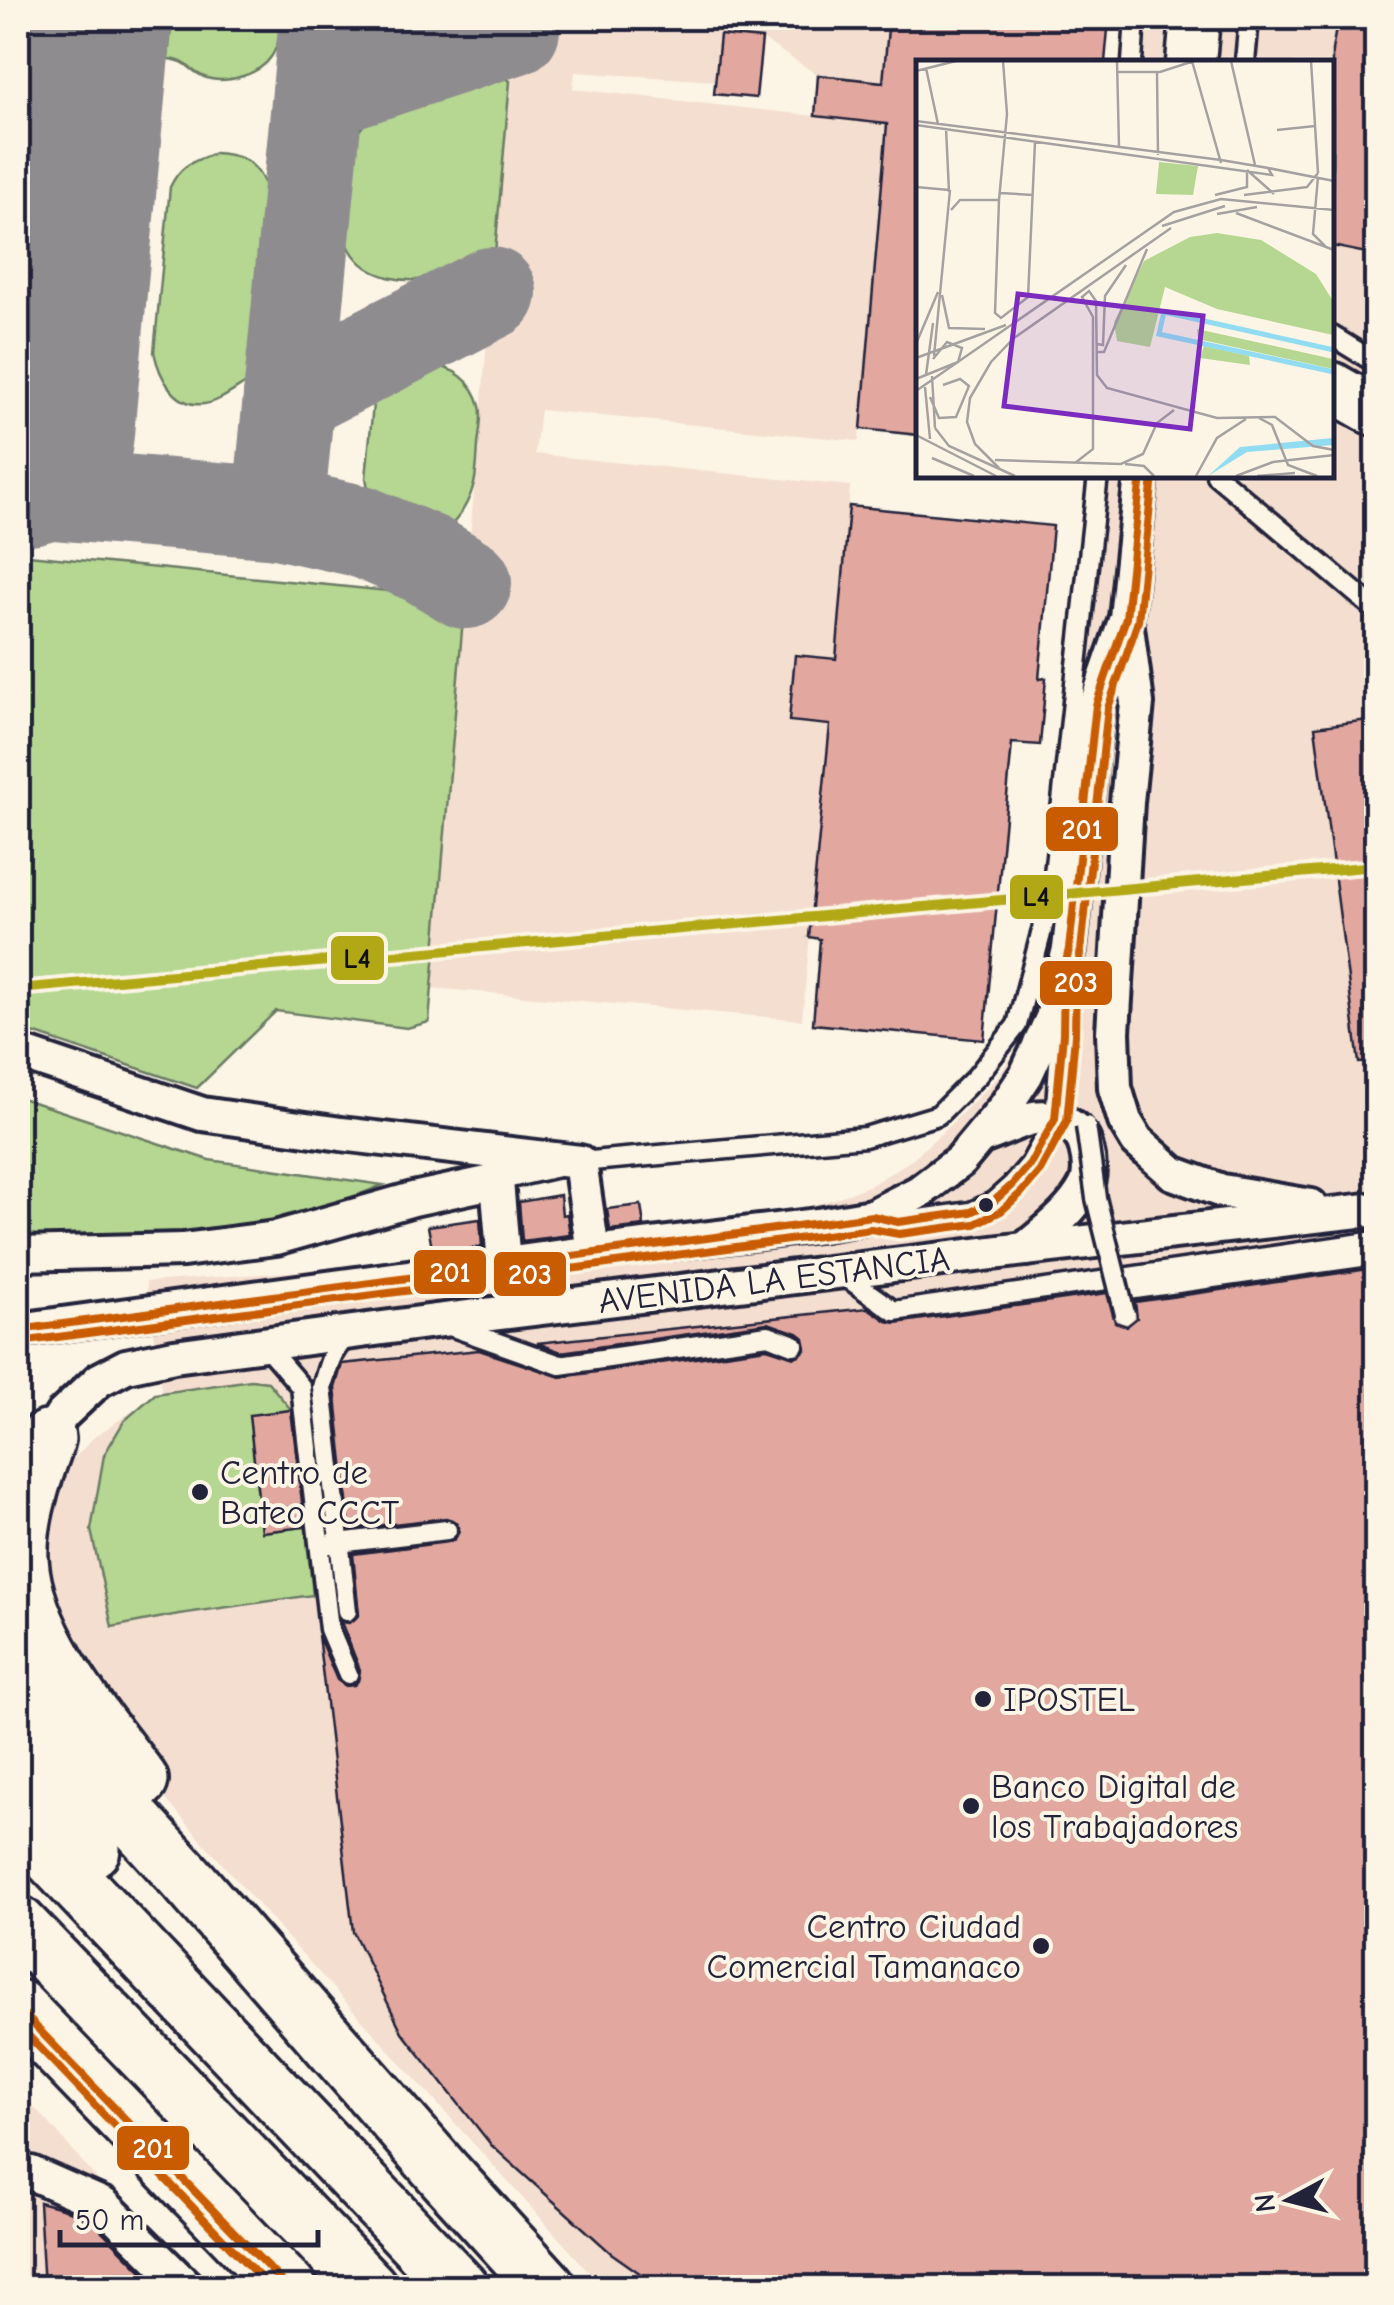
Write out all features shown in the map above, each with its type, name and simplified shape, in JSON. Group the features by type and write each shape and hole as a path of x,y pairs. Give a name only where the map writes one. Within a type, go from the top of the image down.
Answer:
{"highway":[{"path":"32,1453 33,1478 20,1558 33,1616 46,1645 93,1719 175,1826 187,1879"},
{"path":"18,1693 548,2288"},
{"path":"18,1764 93,1850 145,1954"},
{"path":"18,1822 460,2288"},
{"path":"18,1924 369,2288"},
{"path":"18,2008 288,2288"}],"street":[{"path":"1191,60 1195,18"},
{"path":"1334,388 1376,412"},
{"name":"AVENIDA LA ESTANCIA","path":"18,1330 872,1216 919,1192 960,1161 1026,1076 1052,1018 1070,948 1096,705 1126,618 1141,478"},
{"name":"AVENIDA LA ESTANCIA","path":"1126,618 1137,702 1113,1032 1115,1088 1125,1121 1136,1141 1173,1173 1192,1182 1222,1192 1365,1211"},
{"path":"18,1052 202,1114 580,1162 593,1252"},
{"path":"980,1138 1033,1118 1071,1123 1083,1136 1089,1162 1088,1183 1062,1218 1025,1249"},
{"path":"18,1254 182,1250 276,1238 497,1181 504,1264"},
{"name":"AVENIDA LA ESTANCIA","path":"32,1453 62,1414 99,1380 126,1366 174,1356 1025,1249 1365,1211"},
{"path":"22,2169 104,2204 188,2288"}],"lane":[{"path":"1132,60 1135,18"},
{"path":"1245,60 1249,18"},
{"path":"1334,337 1376,363"},
{"path":"497,1181 580,1162 865,1136 938,1115 977,1076 1017,1026 1052,892 1098,478"},
{"path":"1220,478 1376,610"},
{"path":"1064,971 1063,1034 1071,1123 1096,1198 1124,1314"},
{"path":"872,1216 898,1222 941,1218 971,1212 993,1202 1071,1123"},
{"path":"838,1272 894,1311 1376,1241"},
{"path":"1121,1291 1376,1256"},
{"path":"435,1321 565,1370 768,1335 794,1344"},
{"path":"347,1610 322,1387 330,1358 340,1342 357,1331"},
{"path":"252,1346 271,1352 301,1388 329,1628 348,1674"},
{"path":"320,1546 448,1530"}],"shaded area":[{"path":"515,18 889,18 883,82 818,75 762,39 720,35 716,81 575,72 573,89 887,124 859,441 540,410 535,454 850,486 836,659 795,656 789,721 830,725 802,1020 431,988"},
{"path":"1146,18 1376,18 1376,2287 603,2287 113,1739 52,1647 42,1524 68,1465 94,1437 162,1395 146,1282 288,1272 783,1214 871,1185 910,1161 998,1077 1020,1044 1040,979 1069,757 1098,478 1334,478 1334,60 1141,60"},
{"path":"18,2092 44,2117 189,2287 18,2287"}],"green space":[{"path":"172,18 283,18 278,43 265,63 250,73 221,80 204,77 181,62 168,59"},
{"path":"491,72 510,81 495,253 461,270 427,279 401,280 367,267 350,249 341,216 346,164 358,132 370,119 397,103"},
{"path":"215,153 250,163 269,194 253,379 216,401 193,404 170,388 154,352 170,187 183,169"},
{"path":"429,365 454,372 468,382 481,415 476,474 462,511 442,532 423,535 380,507 366,478 377,395 396,378"},
{"path":"18,554 428,595 456,608 463,618 429,1022 407,1028 276,1011 197,1088 18,1028"},
{"path":"18,1097 209,1160 383,1185 265,1232 18,1243"},
{"name":"Centro de Bateo CCCT","path":"251,1380 268,1382 293,1412 313,1595 112,1627 91,1530 104,1455 124,1421 155,1394"}],"building":[{"path":"889,18 1109,18 1105,60 916,60 916,435 861,429 887,124 815,116 818,75 883,82"},
{"path":"1338,18 1376,18 1376,255 1334,246 1332,50"},
{"path":"720,35 762,39 756,98 714,94"},
{"path":"849,506 1053,526 1039,679 1046,678 1040,745 1012,743 984,1040 813,1024 820,939 809,937 830,725 789,721 795,655 836,659"},
{"path":"1376,719 1376,1062 1359,1063 1315,727"},
{"path":"560,1195 570,1235 522,1241 519,1202"},
{"path":"641,1205 644,1226 610,1230 607,1209"},
{"path":"480,1219 482,1247 433,1254 428,1226"},
{"path":"1376,1268 1376,2288 661,2288 611,2253 492,2146 402,2032 353,1932 318,1635 337,1680 346,1686 354,1685 360,1670 341,1622 349,1623 359,1615 353,1554 448,1542 455,1539 459,1530 456,1522 446,1518 350,1529 335,1388 342,1364 479,1350 561,1377 767,1348 795,1357 805,1350 804,1338 767,1323 561,1352 537,1343 868,1308 896,1323 1107,1293 1115,1322 1127,1326 1137,1318 1135,1302"},
{"path":"291,1410 305,1527 262,1532 249,1415"},
{"path":"39,2202 93,2222 159,2288 44,2288"}],"taxiway":[{"path":"18,491 278,513 325,18"},
{"path":"318,93 514,29"},
{"path":"289,397 491,293"},
{"path":"278,513 360,531 426,559 466,583"}],"runway":[{"path":"18,430 56,18"}],"transit line":[{"name":"201","path":"18,1330 872,1216 898,1222 971,1212 993,1202 1030,1164 1055,1119 1064,971 1096,705 1126,618 1141,478"},
{"name":"203","path":"20,1342 871,1229 899,1234 975,1224 1001,1211 1040,1171 1067,1121 1076,973 1108,708 1138,621 1153,478"},
{"name":"L4","path":"18,989 1376,866"},
{"name":"201","path":"18,2008 288,2288"},
{"name":"203","path":"18,2025 270,2288"}],"place":[{"name":"Centro de Bateo CCCT","path":"200,1492"},
{"name":"IPOSTEL","path":"983,1699"},
{"name":"Banco Digital de los Trabajadores","path":"971,1806"},
{"name":"Centro Ciudad Comercial Tamanaco","path":"1041,1946"}]}
